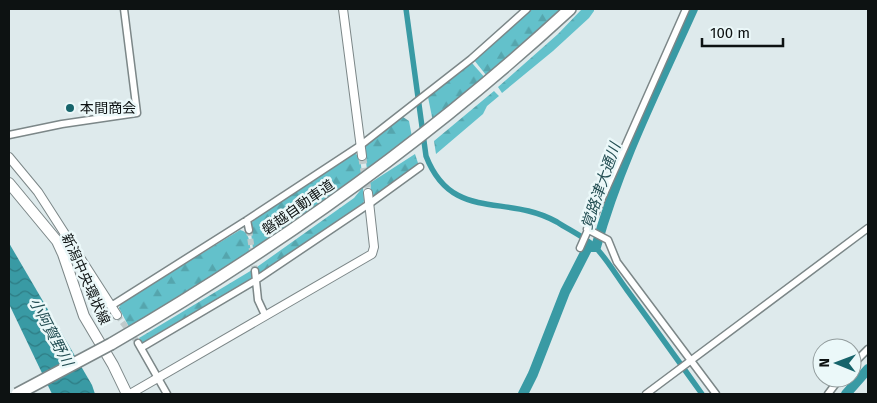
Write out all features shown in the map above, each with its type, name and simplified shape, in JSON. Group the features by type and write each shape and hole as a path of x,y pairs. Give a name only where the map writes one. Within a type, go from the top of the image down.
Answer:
{"highway":[{"name":"磐越自動車道","path":"17,394 110,344 240,266 317,213 434,126 570,9"}],"main road":[{"name":"新潟中央環状線","path":"9,183 57,241 84,316 129,394"}],"street":[{"path":"9,135 62,124 137,113 124,9"},
{"path":"344,9 362,156"},
{"path":"111,306 361,145 471,59 526,9"},
{"path":"580,248 686,9"},
{"path":"9,157 38,192 117,315"},
{"path":"168,394 140,345 256,280 369,204 420,167"},
{"path":"129,394 372,254 374,247 368,193"},
{"path":"247,220 249,230"},
{"path":"646,394 868,228"},
{"path":"588,231 608,240 617,262 689,362 716,394"},
{"path":"255,271 258,300 265,315"}],"green space":[{"path":"531,9 561,9 486,75 474,60"},
{"path":"582,9 594,9 594,11 589,18 553,51 502,93 498,87 558,34"},
{"path":"472,63 486,79 433,122 428,97"},
{"path":"494,91 499,96 487,106 483,114 436,154 434,141"},
{"path":"403,117 409,121 412,137 367,170 364,145"},
{"path":"352,153 360,158 362,173 253,249 250,224 266,210"},
{"path":"415,154 419,166 372,199 370,183"},
{"path":"363,187 363,203 257,278 257,267 354,198"},
{"path":"240,230 246,233 251,251 189,292 129,327 119,308 121,303"},
{"path":"252,270 254,280 143,345 139,338"}],"water":[{"name":"小阿賀野川","path":"9,243 92,385 95,394 52,394 9,304"}],"waterway":[{"path":"406,9 426,156 437,177 450,190 465,199 538,214 557,222 591,243 607,261 702,394"},
{"name":"覚路津大通川","path":"523,394 533,374 565,292 588,247 596,247 605,216 628,156 693,9"},
{"path":"846,394 868,369"}],"tunnel":[{"path":"362,156 368,193"},
{"path":"249,230 255,271"},
{"path":"117,315 138,343"}],"place":[{"name":"本間商会","path":"70,108"}]}
